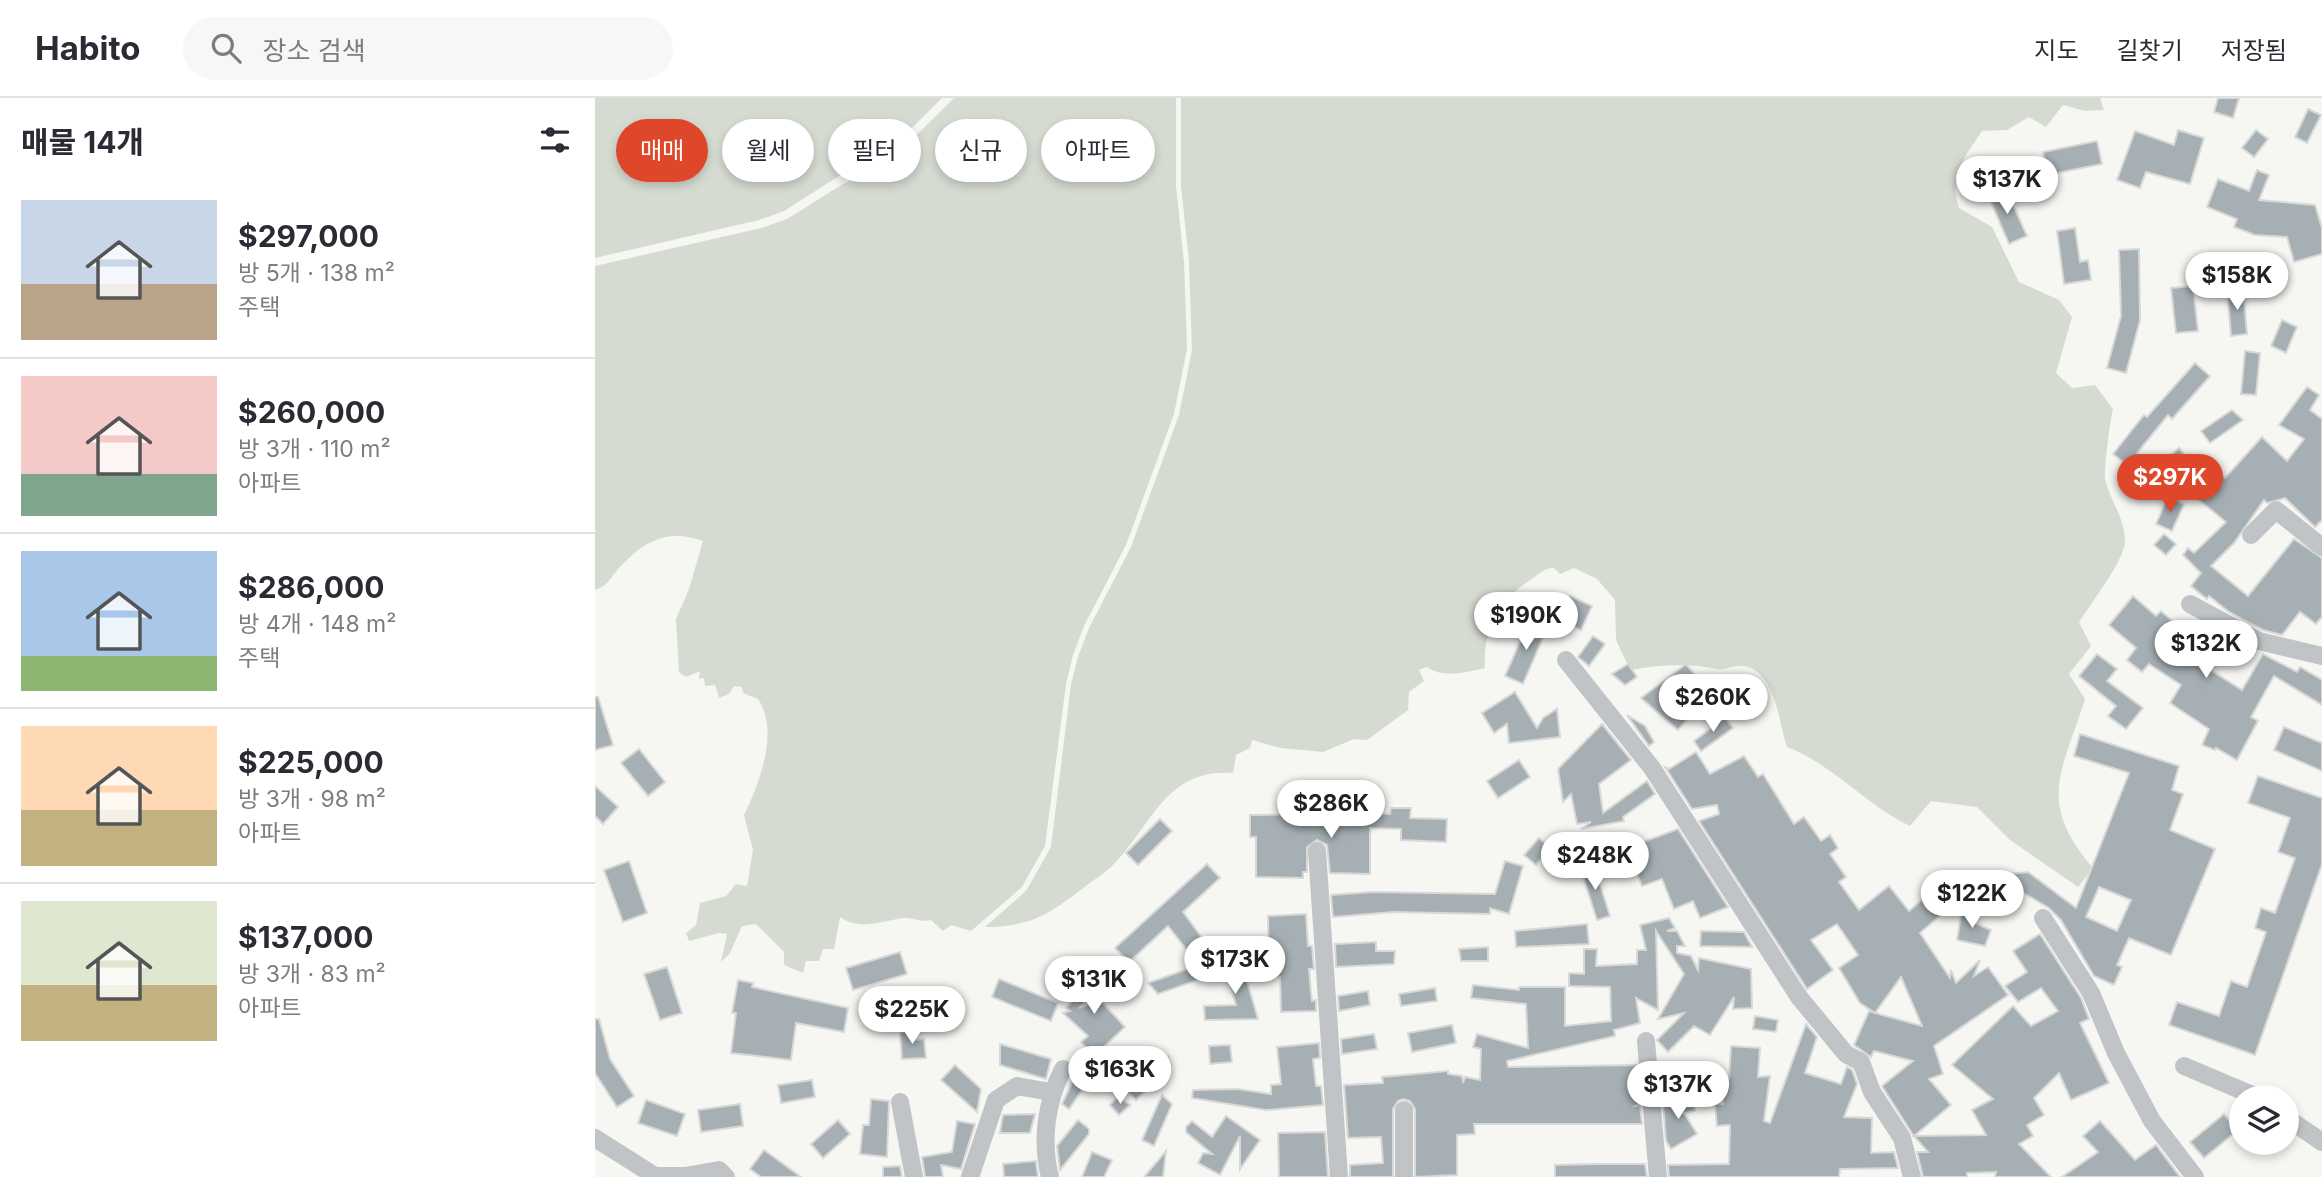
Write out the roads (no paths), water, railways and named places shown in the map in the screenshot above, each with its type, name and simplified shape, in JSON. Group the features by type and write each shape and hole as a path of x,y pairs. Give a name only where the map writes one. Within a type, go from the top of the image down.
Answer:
{"street":[{"path":"2251,535 2276,510 2322,547"},
{"path":"2190,604 2259,641 2322,656"},
{"path":"1566,660 1652,768 1799,997 1846,1055 1861,1062 1872,1091 1902,1138 1912,1177"},
{"path":"1318,851 1339,1177"},
{"path":"2043,918 2091,993 2116,1053 2151,1121 2195,1177"},
{"path":"1646,1041 1658,1177"},
{"path":"2184,1066 2229,1085"},
{"path":"1050,1177 1047,1123 1051,1092 1063,1069"},
{"path":"970,1177 996,1100 1017,1086 1051,1092"},
{"path":"899,1102 914,1177"},
{"path":"1404,1110 1404,1177"},
{"path":"2299,1126 2322,1142"},
{"path":"595,1138 655,1176 685,1176 719,1170 726,1177"}]}
